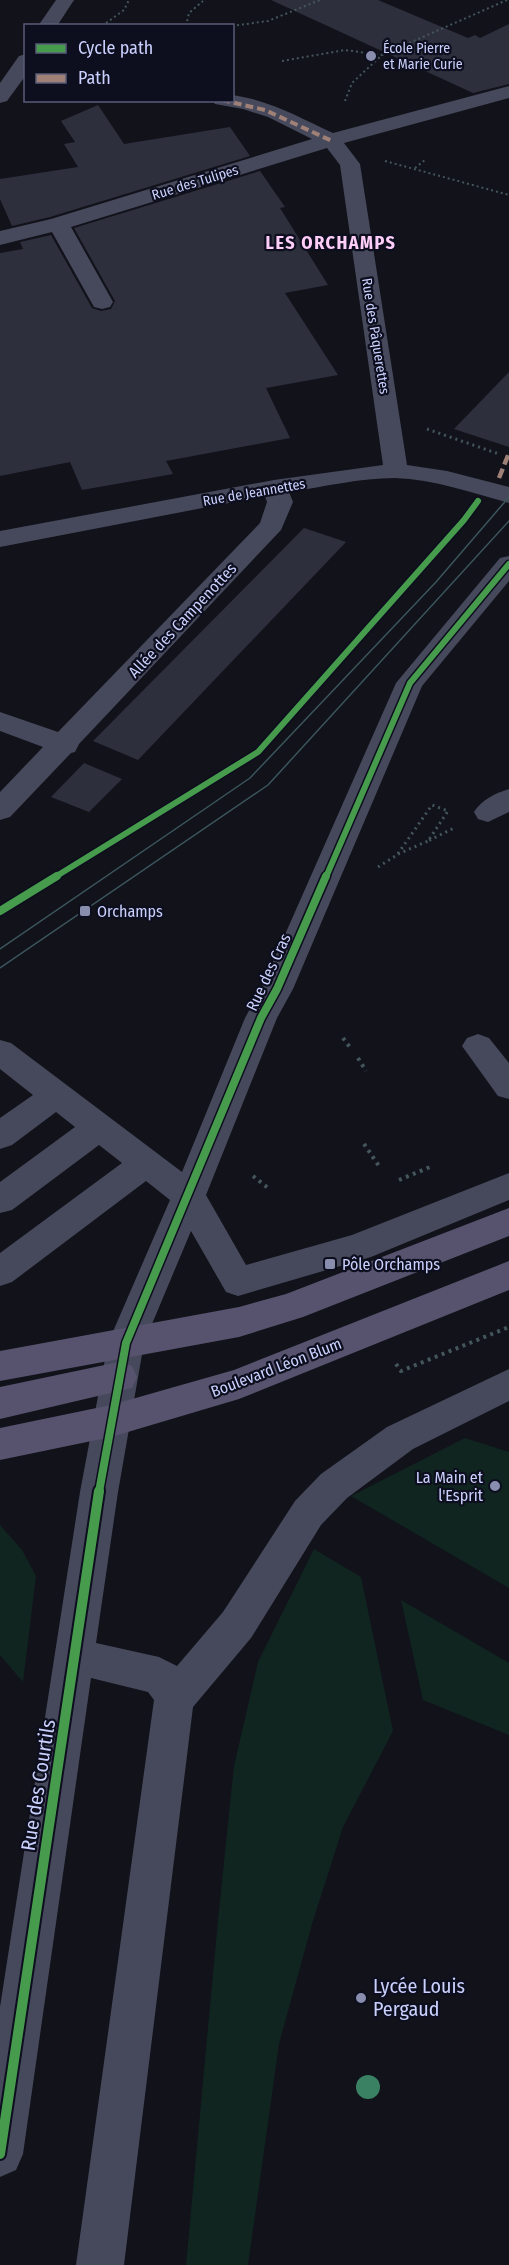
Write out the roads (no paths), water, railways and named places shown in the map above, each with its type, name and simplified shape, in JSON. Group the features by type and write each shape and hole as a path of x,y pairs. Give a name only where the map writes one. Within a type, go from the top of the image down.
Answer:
{"main road":[{"path":"0,1403 122,1360 291,1307 509,1222"},
{"name":"Boulevard Léon Blum","path":"0,1444 111,1421 239,1384 509,1275"},
{"path":"0,1366 122,1360"}],"street":[{"path":"48,24 65,0"},
{"path":"0,97 20,55"},
{"path":"234,102 275,113 332,141 509,92"},
{"name":"Rue des Tulipes","path":"0,238 58,224 332,141"},
{"name":"Rue des Pâquerettes","path":"332,141 350,164 396,471"},
{"path":"58,224 102,302"},
{"name":"Rue de Jeannettes","path":"0,539 349,475 396,471 447,478 509,495"},
{"name":"Allée des Campenottes","path":"0,810 272,525 280,502 274,487"},
{"name":"Rue des Cras","path":"111,1421 122,1360 261,1018 277,989 410,684 509,564"},
{"path":"0,721 64,745"},
{"path":"478,1046 509,1087"},
{"path":"0,1052 189,1196 238,1282 359,1247 509,1186"},
{"path":"0,1136 56,1095"},
{"path":"0,1200 99,1127"},
{"path":"0,1272 146,1163"},
{"path":"100,2265 174,1699 237,1625 309,1513 334,1486 400,1438 509,1384"},
{"name":"Rue des Courtils","path":"0,2154 111,1421"},
{"path":"75,1656 159,1676 174,1699"}],"tram line":[{"path":"0,949 250,778 436,582 509,497"},
{"path":"0,968 268,785 509,521"}],"place":[{"name":"École Pierre et Marie Curie","path":"371,56"},
{"name":"Orchamps","path":"85,911"},
{"name":"Pôle Orchamps","path":"330,1264"},
{"name":"La Main et l'Esprit","path":"495,1486"},
{"name":"Lycée Louis Pergaud","path":"361,1998"}],"district":[{"name":"LES ORCHAMPS","path":"331,243"}]}
